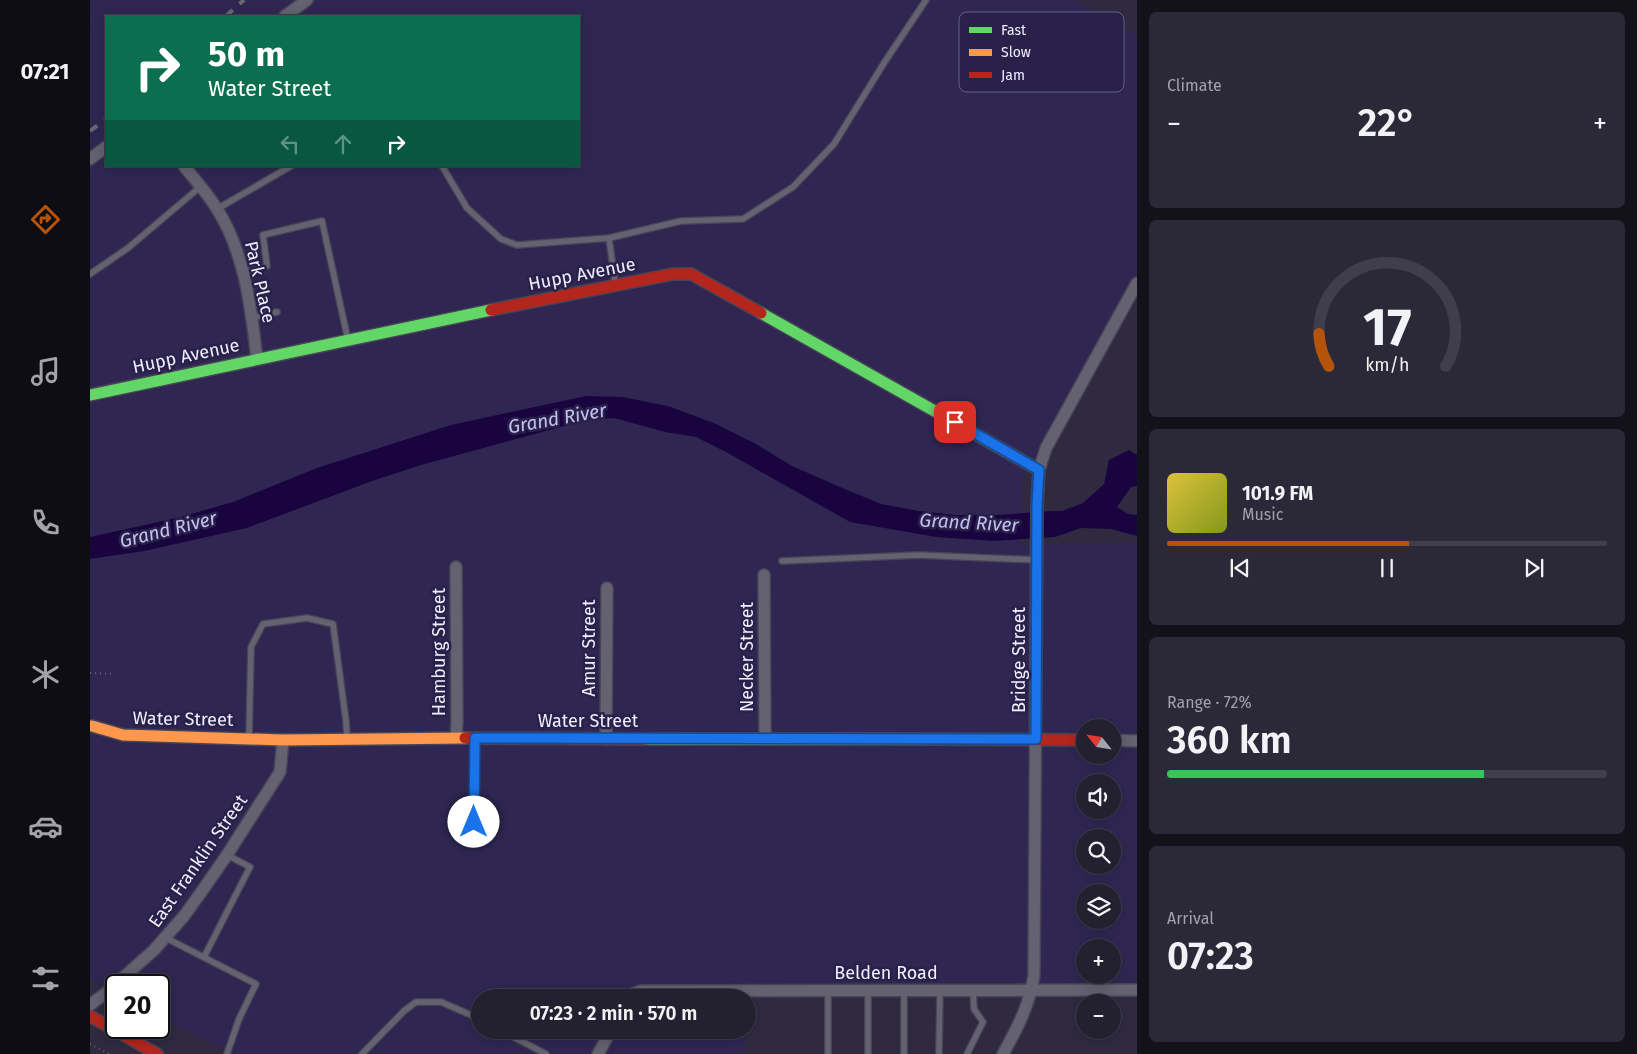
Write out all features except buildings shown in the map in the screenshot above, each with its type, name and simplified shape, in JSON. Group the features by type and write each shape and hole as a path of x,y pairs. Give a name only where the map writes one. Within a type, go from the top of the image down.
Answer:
{"street":[{"path":"286,15 307,0"},
{"path":"90,159 105,149"},
{"name":"Park Place","path":"185,167 218,209 234,243 243,272 252,318 257,359"},
{"name":"Hupp Avenue","path":"90,395 615,285 673,274 691,274 1039,470"},
{"name":"Bridge Street","path":"1003,1054 1019,1025 1032,990 1034,975 1036,556 1039,470 1046,448 1137,283"},
{"name":"Hamburg Street","path":"456,566 458,722 456,738"},
{"name":"Necker Street","path":"764,575 765,738"},
{"name":"Amur Street","path":"606,738 607,588"},
{"name":"Water Street","path":"91,727 123,736 283,740 347,738 1076,740"},
{"name":"East Franklin Street","path":"90,1005 114,986 166,938 202,891 280,772 283,740"},
{"path":"1121,740 1137,741"},
{"name":"Belden Road","path":"756,992 1137,990"},
{"path":"90,1016 157,1054"},
{"path":"598,1054 606,1039"}],"lane":[{"path":"443,167 466,208 501,239 517,245 609,238 681,221 743,219 793,187 834,144 926,0"},
{"path":"218,209 289,167"},
{"path":"90,274 128,248 200,186"},
{"path":"243,272 268,266 263,235 322,221 348,340"},
{"path":"609,238 615,285"},
{"path":"252,318 277,312"},
{"path":"782,560 919,555 1036,556"},
{"path":"249,739 251,647 263,624 307,618 333,624 347,738"},
{"path":"474,822 475,738"},
{"path":"204,957 250,867 227,855"},
{"path":"166,938 256,984 238,1019 227,1054"},
{"path":"828,990 828,1054"},
{"path":"868,990 868,1054"},
{"path":"904,990 904,1054"},
{"path":"939,1054 940,990"},
{"path":"967,1054 984,1022 974,1009 973,990"},
{"path":"362,1054 404,1011 416,1002 441,1002 471,1014"},
{"path":"517,1039 546,1054"}],"path":[{"path":"90,673 115,674"},
{"path":"90,1044 109,1054"}],"shaded area":[{"path":"90,0 1073,0 1095,12 959,12 959,92 1124,92 1124,28 1137,35 1137,298 1022,479 1021,545 1137,543 1137,996 1076,994 1076,996 756,997 756,989 471,989 471,1039 745,1039 745,1054 233,1054 170,1022 170,974 105,974 105,988 90,979"}],"water":[{"name":"Grand River","path":"586,396 622,397 668,406 714,423 756,444 792,466 881,504 955,515 998,515 1062,511 1083,503 1104,484 1109,460 1129,450 1137,455 1137,486 1131,487 1117,507 1128,514 1137,515 1137,536 1111,529 1081,528 1055,537 994,541 936,537 850,522 696,437 665,432 614,418 586,420 421,465 372,481 247,528 144,551 90,559 90,537 181,517 233,502 317,468 451,425"}],"railway":[{"path":"227,15 244,0"},
{"path":"90,131 105,120"}],"traffic: fast":[{"path":"90,395 491,310"},
{"path":"761,313 1039,470"},
{"path":"646,739 928,739"}],"traffic: slow":[{"path":"92,726 123,735 283,740 465,738"}],"traffic: jam":[{"path":"491,310 673,274 691,274 761,313"},
{"path":"465,738 646,739"},
{"path":"928,739 1076,740"},
{"path":"90,1016 157,1054"}],"route":[{"path":"474,822 475,738 1036,739 1037,505 1039,470 955,422"}]}
